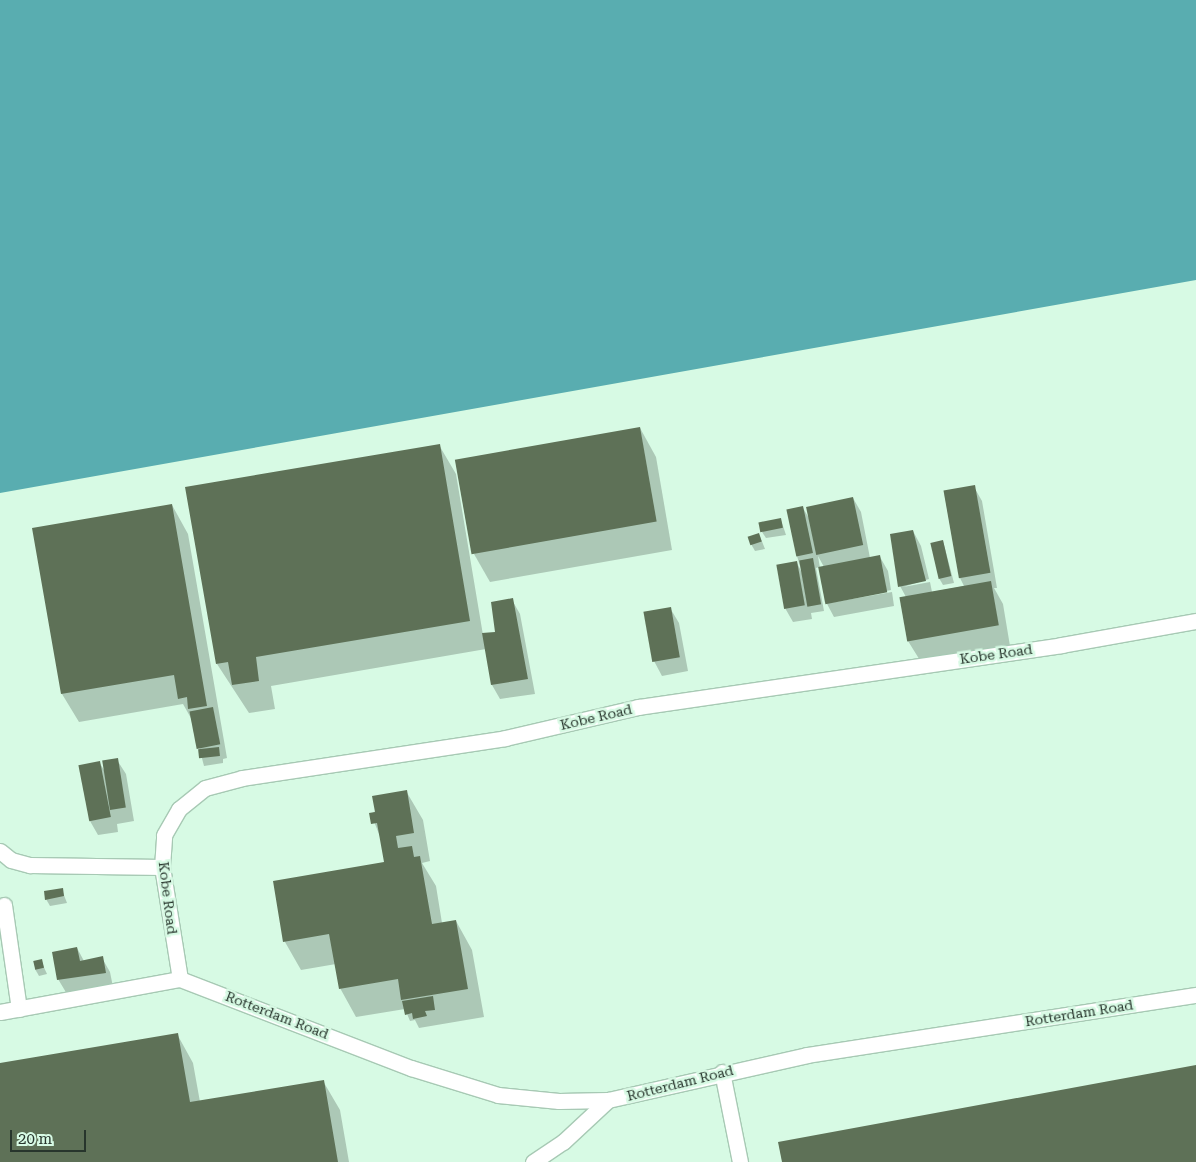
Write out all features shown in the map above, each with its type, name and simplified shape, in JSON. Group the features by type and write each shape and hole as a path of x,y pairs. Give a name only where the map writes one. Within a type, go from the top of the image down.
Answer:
{"lane":[{"name":"Kobe Road","path":"180,979 162,867 164,835 178,809 205,788 242,778 505,738 638,707 1062,645 1196,621"},
{"path":"0,851 11,860 30,865 162,867"},
{"path":"4,905 20,1009"},
{"path":"0,1012 180,979"},
{"name":"Rotterdam Road","path":"180,979 411,1068 498,1095 559,1101 608,1100 654,1092 722,1072 807,1055 1196,994"},
{"path":"722,1072 740,1162"},
{"path":"533,1162 563,1142 608,1100"}],"water":[{"path":"0,0 1196,0 1196,280 0,493"}],"building":[{"path":"640,427 657,522 472,554 455,460"},
{"path":"440,444 470,621 256,657 259,681 232,685 228,662 216,664 185,487"},
{"path":"975,485 990,573 959,578 943,491"},
{"path":"853,497 863,545 816,555 806,507"},
{"path":"172,504 207,706 188,709 187,697 178,699 174,675 61,694 32,528"},
{"path":"803,506 813,553 796,556 786,510"},
{"path":"781,518 783,528 760,532 758,522"},
{"path":"913,530 926,581 898,587 890,534"},
{"path":"759,533 762,542 750,545 748,537"},
{"path":"943,540 951,576 939,579 930,543"},
{"path":"880,555 887,592 825,604 818,567"},
{"path":"813,558 821,604 807,607 799,560"},
{"path":"797,561 805,605 784,609 776,565"},
{"path":"991,581 999,625 907,641 899,597"},
{"path":"513,598 528,679 491,685 482,633 495,632 491,602"},
{"path":"671,607 680,657 652,662 643,612"},
{"path":"213,707 220,744 197,749 189,712"},
{"path":"219,747 220,756 199,758 198,749"},
{"path":"118,758 126,807 110,810 102,761"},
{"path":"100,761 111,817 89,821 78,765"},
{"path":"407,790 414,833 396,836 398,848 412,846 414,857 420,856 432,924 456,920 468,989 401,1000 398,979 339,989 329,934 283,942 273,881 384,862 377,823 371,824 369,813 375,812 372,796"},
{"path":"63,888 64,896 45,900 44,891"},
{"path":"77,947 80,961 103,956 106,973 57,980 52,952"},
{"path":"42,959 44,968 35,970 33,961"},
{"path":"433,996 435,1010 425,1011 427,1016 413,1019 412,1013 405,1015 402,1001"},
{"path":"178,1033 190,1102 324,1080 338,1162 0,1162 0,1063"},
{"path":"1196,1065 1196,1162 782,1162 778,1142"}]}
